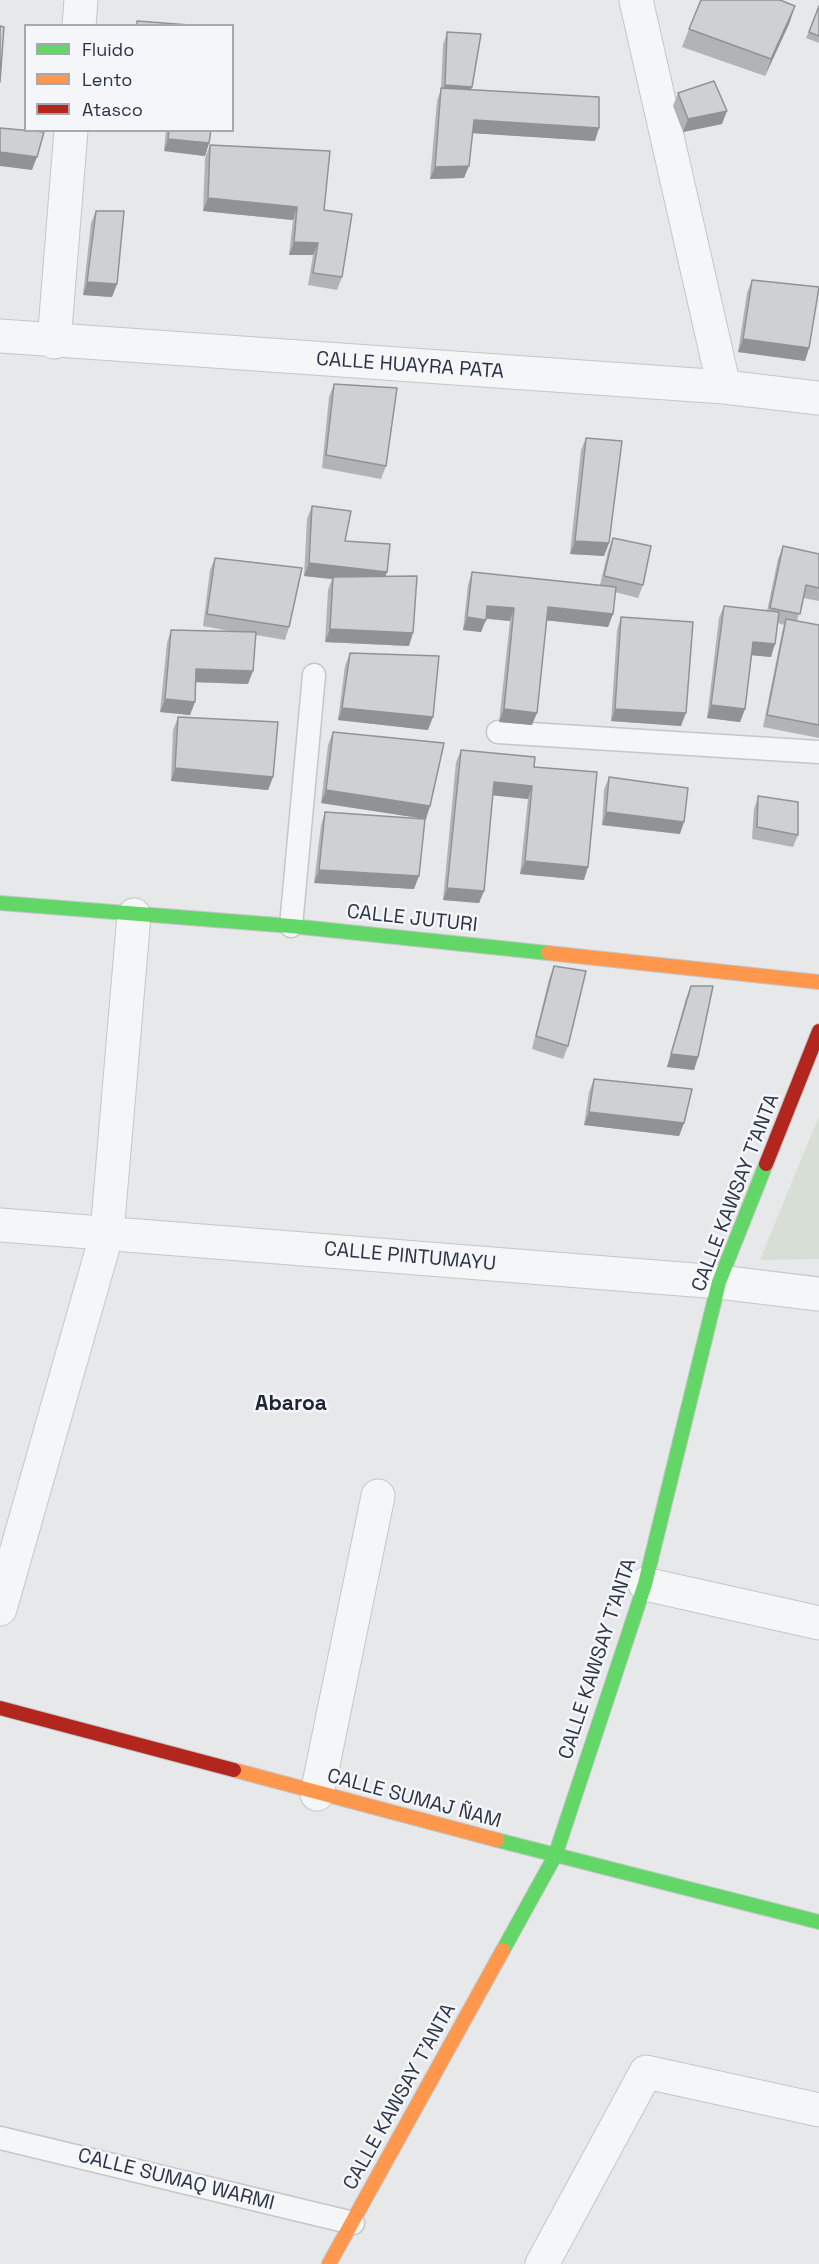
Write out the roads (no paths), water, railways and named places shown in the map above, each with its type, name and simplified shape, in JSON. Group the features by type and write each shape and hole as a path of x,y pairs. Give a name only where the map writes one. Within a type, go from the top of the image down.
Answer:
{"street":[{"path":"79,24 81,0"},
{"path":"636,0 724,387"},
{"path":"54,342 71,132"},
{"name":"CALLE HUAYRA PATA","path":"0,336 54,342 724,387 819,398"},
{"name":"CALLE JUTURI","path":"0,903 291,926 819,982"},
{"path":"0,1609 107,1233 134,915"},
{"name":"CALLE KAWSAY T'ANTA","path":"329,2264 555,1856 645,1584 719,1282 819,1031"},
{"name":"CALLE PINTUMAYU","path":"0,1225 719,1282 819,1293"},
{"path":"317,1794 378,1496"},
{"path":"645,1584 819,1623"},
{"name":"CALLE SUMAJ ÑAM","path":"0,1708 317,1794 819,1922"},
{"path":"542,2264 646,2072 819,2110"}],"lane":[{"path":"291,926 314,675"},
{"path":"498,732 819,752"},
{"name":"CALLE SUMAQ WARMI","path":"0,2138 353,2223"}],"district":[{"name":"Abaroa","path":"291,1404"}]}
